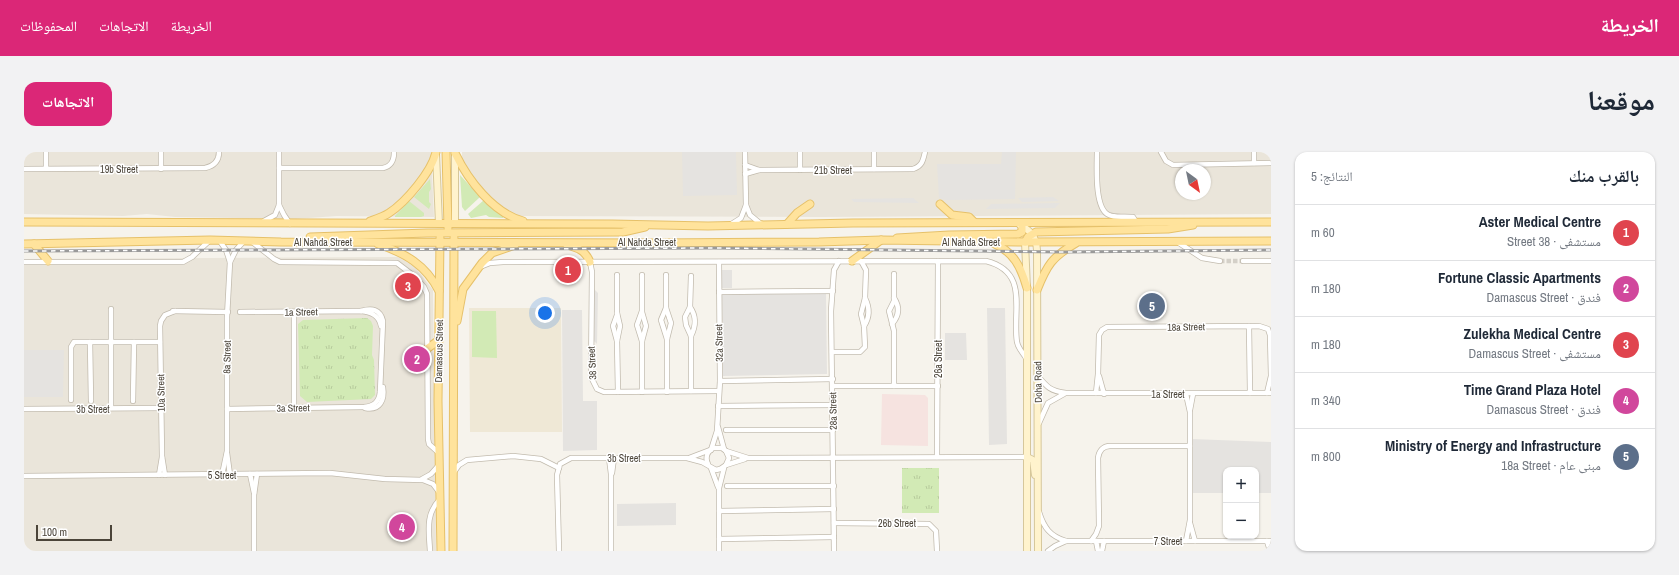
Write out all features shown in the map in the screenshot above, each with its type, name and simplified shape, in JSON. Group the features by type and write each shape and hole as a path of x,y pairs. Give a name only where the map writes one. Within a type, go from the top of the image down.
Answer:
{"main road":[{"path":"362,223 383,216 395,208 428,173 436,152"},
{"name":"Damascus Street","path":"436,152 440,233 439,465 441,551"},
{"path":"446,152 451,224"},
{"path":"456,152 468,177 485,196 511,217 531,224"},
{"name":"Damascus Street","path":"453,551 452,474 454,331 451,224 456,152"},
{"path":"787,224 794,216 810,204"},
{"path":"940,204 952,215 969,217 975,222"},
{"name":"Al Nahda Street","path":"24,222 623,224 649,226 975,222 1019,224 1271,222"},
{"path":"1025,242 1033,233 1048,231 1168,229 1204,222"},
{"path":"1019,224 1033,233"},
{"path":"852,261 884,240 908,236 1018,234 1022,232 1019,224"},
{"path":"250,240 271,238 440,233 623,232 649,226"},
{"name":"Doha Road","path":"1033,233 1037,242 1037,375 1039,423 1038,551"},
{"name":"Al Nahda Street","path":"24,244 210,240 281,242 819,242 884,240 989,242 1271,241"},
{"path":"373,242 390,248 411,259 430,276 439,293"},
{"path":"454,331 464,289 485,259 497,251 528,242"},
{"path":"555,242 582,250 587,255 590,262"},
{"path":"989,242 1008,251 1014,256 1020,267 1027,288"},
{"name":"Doha Road","path":"1025,242 1027,288 1027,551"},
{"path":"1037,290 1050,262 1067,248 1078,242"},
{"path":"34,244 48,261"},
{"path":"428,348 439,340"},
{"path":"1027,457 1032,458 1034,462 1038,506"}],"street":[{"path":"46,152 46,168"},
{"path":"161,152 161,169"},
{"name":"19b Street","path":"24,169 205,168 214,164 218,159 219,152"},
{"path":"261,223 275,215 279,205 279,152"},
{"path":"279,168 383,168 391,164 394,152"},
{"path":"745,152 746,205 750,215 763,225"},
{"path":"800,152 800,170"},
{"path":"874,152 874,170"},
{"name":"21b Street","path":"745,174 759,170 874,170 916,168 921,165 926,152"},
{"path":"1097,152 1099,201 1102,210 1110,216 1134,218 1136,222"},
{"path":"1161,152 1166,161 1173,164 1271,163"},
{"path":"1254,152 1254,163"},
{"name":"21b Street","path":"745,164 759,170"},
{"path":"279,205 290,224"},
{"path":"728,225 741,218 746,205"},
{"path":"24,262 183,262 192,257 210,240"},
{"name":"8a Street","path":"219,240 226,250 230,262 227,409 227,451 230,474"},
{"path":"250,240 280,262 386,262 400,264 426,289 428,348 428,439 429,444 439,453"},
{"name":"8a Street","path":"230,262 236,250 250,240"},
{"path":"1177,242 1202,258 1220,261"},
{"path":"829,261 834,270"},
{"name":"28a Street","path":"834,551 832,352 833,291 834,270 839,261"},
{"path":"832,352 862,351 865,347 864,326 861,314 865,298 866,269 861,261"},
{"name":"26a Street","path":"937,457 938,261"},
{"path":"478,268 501,262 986,261 998,266 1008,274 1014,283 1017,293 1017,343 1026,358"},
{"path":"1243,261 1271,261"},
{"name":"38 Street","path":"590,262 592,272 592,380 595,387 599,391 604,392 718,391"},
{"name":"32a Street","path":"710,450 718,424 718,391 720,381 719,262"},
{"path":"894,274 894,298 889,312 894,331 894,386"},
{"path":"617,275 617,312 613,326 617,341 618,392"},
{"path":"642,275 642,311 646,326 642,341 642,392"},
{"path":"666,275 666,308 661,322 667,339"},
{"path":"691,276 690,307 685,317 686,325 691,336"},
{"path":"719,292 833,291"},
{"path":"892,324 897,317 898,309 894,298"},
{"path":"690,307 694,314 695,322 691,336 691,391"},
{"path":"666,308 671,323 667,339 667,392"},
{"path":"111,408 112,309"},
{"name":"1a Street","path":"240,312 361,311 372,309 380,314 383,321 381,380"},
{"name":"10a Street","path":"165,475 162,456 160,331 158,320 161,314 168,310 228,312"},
{"path":"642,311 637,325 642,341"},
{"path":"294,312 294,408"},
{"path":"1249,326 1250,393"},
{"name":"18a Street","path":"1096,393 1099,335 1102,330 1107,327 1249,326 1263,326 1270,332 1271,377 1269,393"},
{"path":"71,400 71,345 76,342 160,342"},
{"path":"90,342 91,401"},
{"path":"133,401 134,342"},
{"name":"18a Street","path":"1098,374 1104,394"},
{"name":"1a Street","path":"1037,375 1049,389 1056,392 1066,393 1269,393"},
{"path":"720,381 833,379"},
{"name":"3a Street","path":"227,409 371,406 376,403 379,398 381,380"},
{"path":"833,386 938,386"},
{"name":"1a Street","path":"1039,423 1048,403 1066,393"},
{"path":"1186,394 1190,412"},
{"path":"1186,541 1190,523 1190,412 1193,394"},
{"path":"718,406 833,405"},
{"name":"3b Street","path":"24,409 162,408"},
{"name":"32a Street","path":"718,424 725,450"},
{"path":"726,430 833,430"},
{"path":"1091,541 1099,526 1098,458 1103,448 1110,446 1190,446"},
{"path":"719,488 706,457 710,450 716,447 737,456 748,458 833,456 1027,457"},
{"name":"3b Street","path":"559,468 563,462 571,458 687,458 710,450"},
{"path":"719,551 719,488 725,466 729,458 725,450"},
{"name":"8a Street","path":"222,475 227,451"},
{"name":"10a Street","path":"158,475 162,456"},
{"path":"452,474 464,461 476,458 513,456 535,458 546,460 559,468 557,478 559,551"},
{"path":"609,458 611,474 612,549"},
{"path":"611,474 614,458"},
{"name":"3b Street","path":"687,458 710,466"},
{"path":"710,466 720,469 748,458"},
{"path":"420,479 431,474 439,465"},
{"name":"5 Street","path":"24,476 326,473 385,479 420,479"},
{"path":"250,474 254,495"},
{"path":"254,551 254,495 257,474"},
{"path":"420,479 430,482 440,496 430,514 430,551"},
{"path":"727,486 834,486"},
{"path":"1038,506 1046,530 1054,537 1066,542"},
{"path":"719,511 834,509"},
{"name":"26b Street","path":"834,523 929,524 936,531 937,551"},
{"path":"1190,523 1195,541"},
{"path":"719,539 834,537"},
{"path":"1096,541 1098,551"},
{"path":"1102,551 1104,541"},
{"path":"1269,541 1270,551"},
{"name":"7 Street","path":"1048,551 1055,546 1066,542 1269,541"}],"shaded area":[{"path":"24,152 431,152 434,217 337,216 294,219 175,217 147,214 123,216 24,214"},
{"path":"462,152 1271,152 1271,214 820,217 520,216 511,214 500,207 470,177 462,162"},
{"path":"682,152 736,152 737,195 683,196"},
{"path":"1002,152 1016,152 1015,199 946,200 939,198 937,164 1001,164"},
{"path":"1053,197 1059,201 1022,202 1018,198"},
{"path":"913,198 919,203 854,202 851,199"},
{"path":"1060,203 1055,208 986,209 991,204"},
{"path":"398,257 415,267 433,290 436,551 24,551 24,259"},
{"path":"721,270 732,270 732,288 721,288"},
{"path":"593,288 598,293 597,344 594,341"},
{"path":"722,293 826,293 827,374 723,376"},
{"path":"469,308 561,308 562,432 470,432"},
{"path":"987,308 1005,308 1007,444 989,445"},
{"path":"562,310 582,310 583,401 597,401 597,450 563,451"},
{"path":"945,333 966,333 967,360 945,360"},
{"path":"24,350 64,350 63,397 24,397"},
{"path":"882,394 925,395 928,398 928,446 881,445"},
{"path":"1191,439 1271,442 1271,493 1259,493 1259,467 1223,467 1223,493 1192,493"},
{"path":"676,503 676,525 617,526 617,504"}],"green space":[{"path":"460,175 480,197 465,211 462,207"},
{"path":"430,179 431,189 429,192 429,202 431,204 429,209 414,197"},
{"path":"484,200 503,218 489,217 486,215 471,218 468,214"},
{"path":"409,201 424,213 424,216 395,217 395,216"},
{"path":"472,311 496,311 497,358 472,357"},
{"path":"367,318 371,321 373,326 372,355 374,360 375,395 371,399 307,402 300,396 298,324 303,320"},
{"path":"902,468 939,468 939,513 902,513"}],"tunnel":[{"path":"1220,261 1243,261"}],"railway":[{"path":"24,251 713,248 1065,252 1271,250"}],"place":[{"name":"Aster Medical Centre","path":"568,270"},
{"name":"Zulekha Medical Centre","path":"408,286"},
{"name":"Ministry of Energy and Infrastructure","path":"1152,306"},
{"name":"Fortune Classic Apartments","path":"417,359"},
{"name":"Time Grand Plaza Hotel","path":"402,527"}]}
